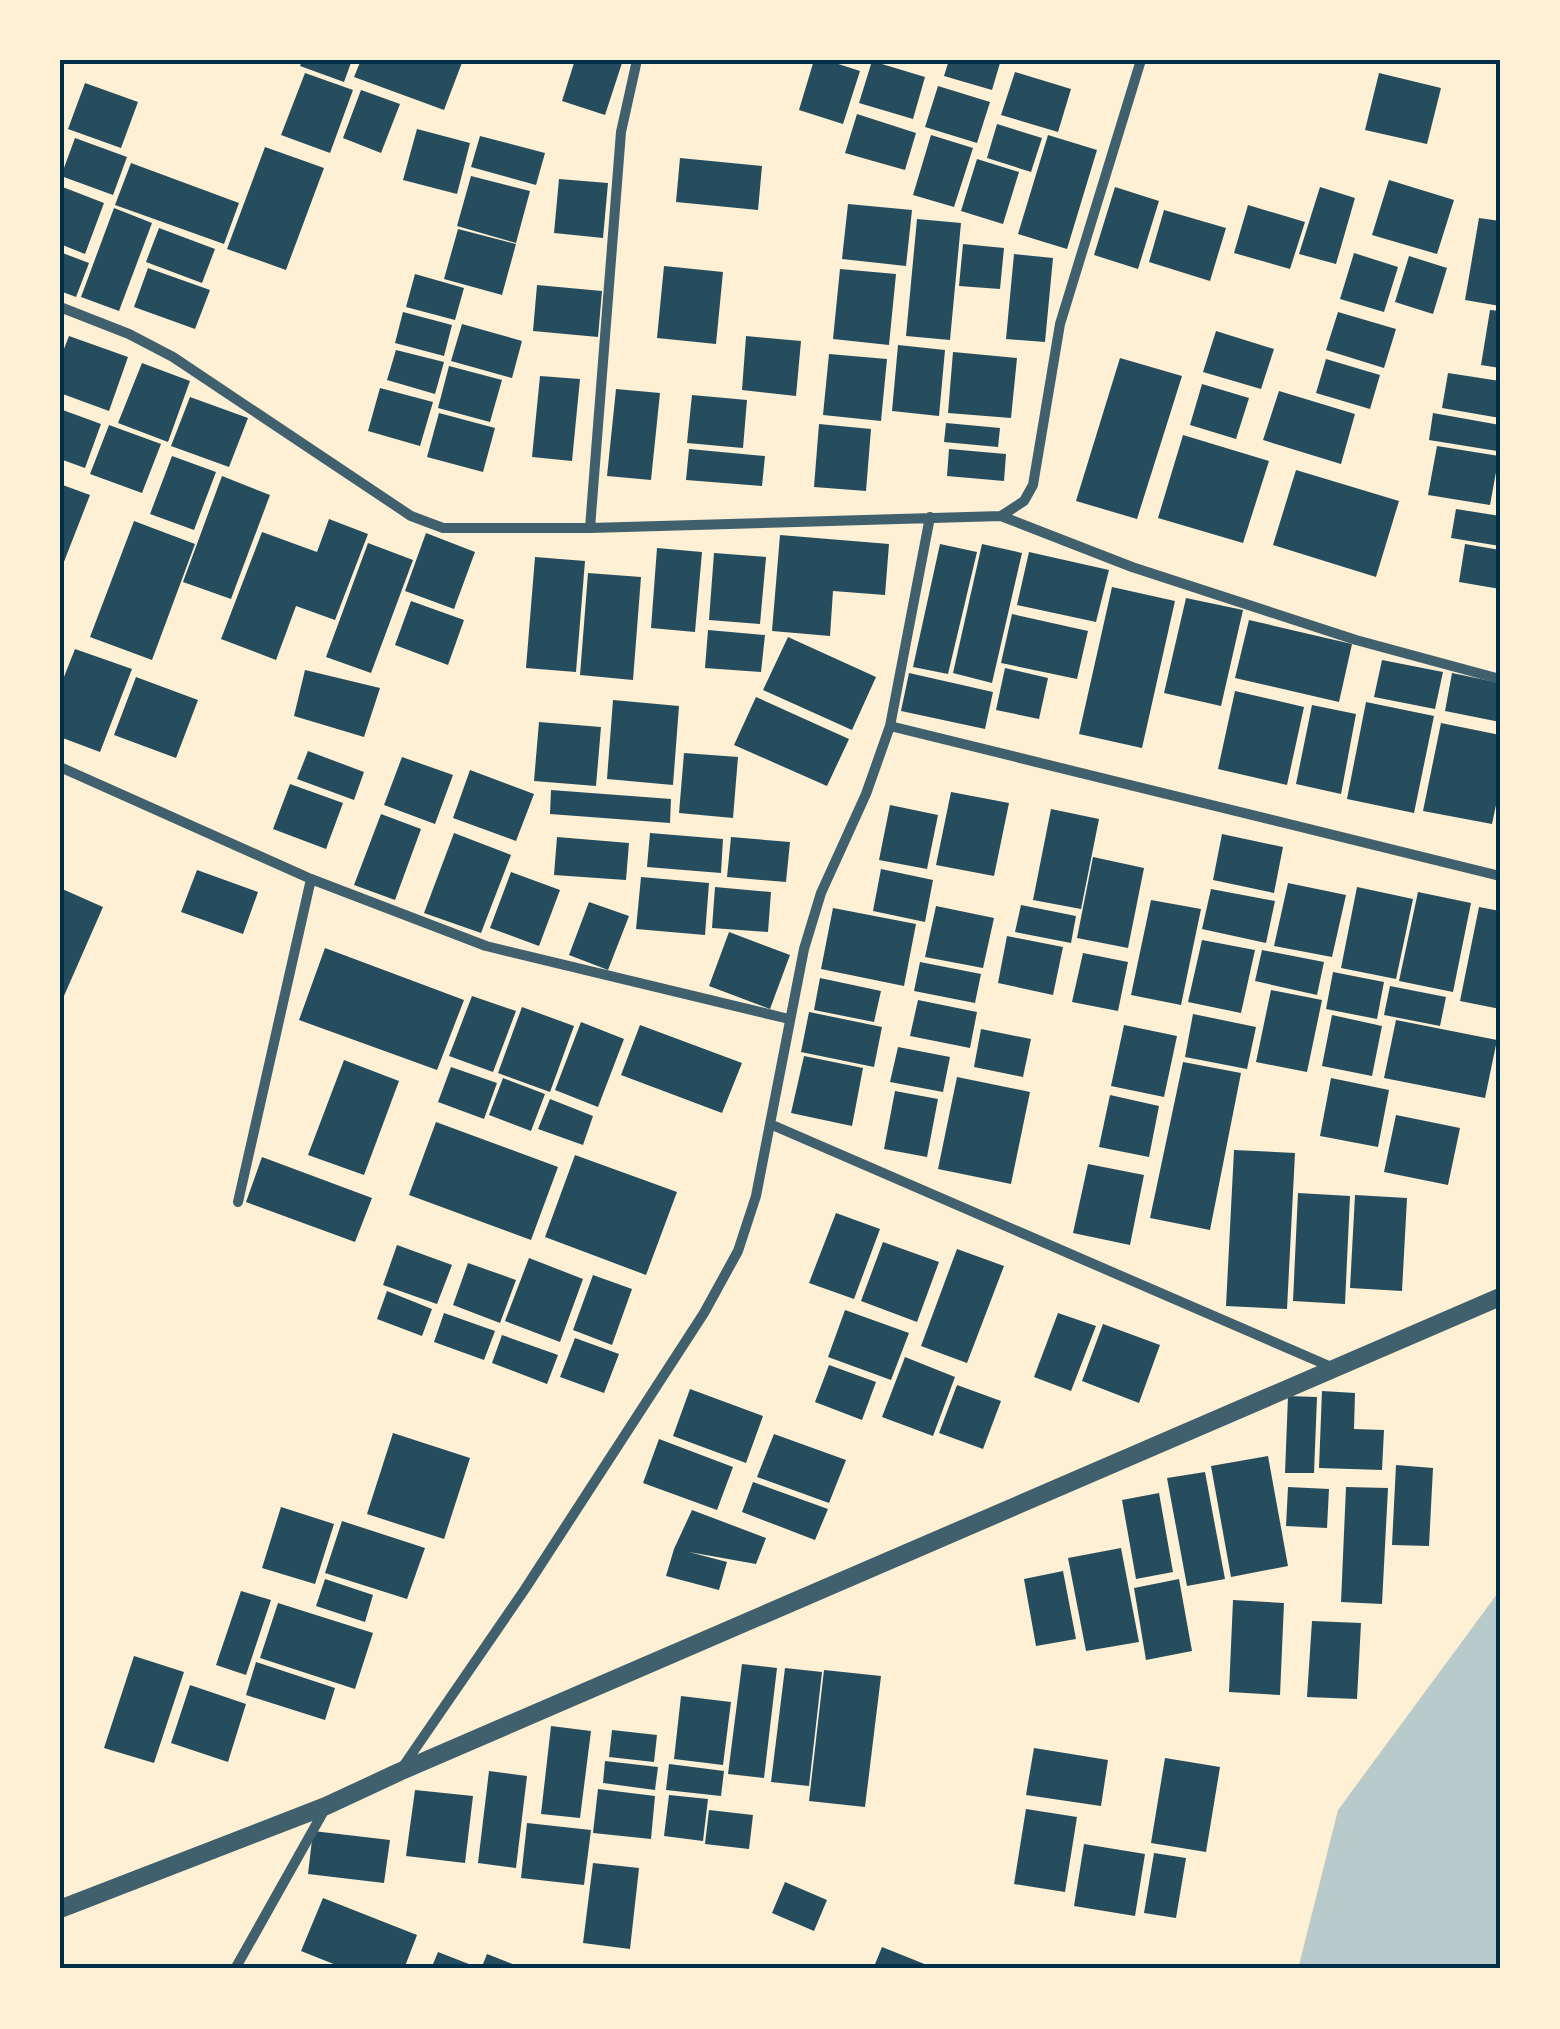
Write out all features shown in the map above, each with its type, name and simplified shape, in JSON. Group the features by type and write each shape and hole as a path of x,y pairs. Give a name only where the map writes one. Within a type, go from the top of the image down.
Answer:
{"street":[{"path":"590,528 621,132 637,60"},
{"path":"1001,516 1024,501 1033,484 1060,324 1141,60"},
{"path":"60,308 129,334 173,357 410,516 443,528 590,528 1001,516 1132,568 1356,640 1500,679"},
{"path":"399,1772 525,1588 704,1313 738,1252 756,1196 804,949 821,893 866,794 890,726 930,517"},
{"path":"890,726 1500,876"},
{"path":"60,768 311,879 486,946 789,1019"},
{"path":"238,1202 311,879"},
{"path":"770,1124 1336,1369"},
{"path":"60,1909 326,1806 1500,1297"},
{"path":"234,1969 326,1806"}],"shaded area":[{"path":"1500,1590 1500,1969 1298,1969 1338,1810"}],"building":[{"path":"302,60 352,60 344,82 300,66"},
{"path":"361,60 463,60 444,110 354,77"},
{"path":"575,60 623,60 605,115 562,101"},
{"path":"814,60 860,71 843,124 799,110"},
{"path":"949,60 1000,63 992,90 944,76"},
{"path":"872,61 925,77 913,119 859,103"},
{"path":"1015,72 1071,89 1058,132 1001,115"},
{"path":"305,73 353,90 330,153 281,135"},
{"path":"1379,73 1441,88 1427,144 1365,130"},
{"path":"85,83 138,102 121,148 68,129"},
{"path":"938,86 990,102 977,143 925,127"},
{"path":"361,90 400,104 381,153 343,138"},
{"path":"857,114 916,133 905,170 845,153"},
{"path":"997,124 1042,138 1031,172 987,158"},
{"path":"417,129 470,143 457,194 403,180"},
{"path":"931,135 973,148 954,207 913,195"},
{"path":"1048,135 1097,150 1067,249 1018,234"},
{"path":"480,136 545,153 536,185 471,167"},
{"path":"75,138 127,157 113,195 61,176"},
{"path":"265,147 324,168 286,270 227,249"},
{"path":"680,158 762,166 758,210 676,202"},
{"path":"977,159 1019,172 1003,224 961,211"},
{"path":"131,163 239,203 224,244 115,205"},
{"path":"471,176 530,191 516,243 457,226"},
{"path":"559,179 608,183 603,238 554,233"},
{"path":"1389,180 1454,200 1437,254 1372,235"},
{"path":"60,186 104,203 85,254 60,244"},
{"path":"1115,187 1159,201 1138,269 1094,255"},
{"path":"1320,187 1355,198 1336,264 1299,254"},
{"path":"848,204 912,210 906,266 842,259"},
{"path":"1248,205 1305,222 1290,269 1234,253"},
{"path":"114,208 152,223 119,311 81,297"},
{"path":"1164,210 1226,228 1210,281 1149,262"},
{"path":"1479,218 1500,221 1500,306 1465,300"},
{"path":"917,219 961,223 950,340 906,336"},
{"path":"159,228 215,249 202,283 146,262"},
{"path":"458,229 516,244 502,295 444,279"},
{"path":"963,244 1004,248 1000,289 959,286"},
{"path":"60,252 89,263 76,297 60,291"},
{"path":"1354,253 1398,267 1384,312 1340,299"},
{"path":"1014,254 1053,258 1045,342 1006,339"},
{"path":"1409,256 1447,268 1433,314 1395,302"},
{"path":"664,266 723,272 716,344 657,338"},
{"path":"148,268 210,290 195,329 134,307"},
{"path":"840,269 896,274 889,345 833,339"},
{"path":"415,274 464,288 455,320 406,307"},
{"path":"537,285 602,291 598,337 533,331"},
{"path":"1490,310 1500,311 1500,368 1481,365"},
{"path":"403,312 452,325 444,356 395,343"},
{"path":"1338,312 1396,329 1384,368 1326,350"},
{"path":"462,324 522,341 512,378 451,361"},
{"path":"1216,331 1274,349 1261,389 1203,372"},
{"path":"69,336 128,357 109,411 60,393 60,359"},
{"path":"746,336 801,341 796,396 742,390"},
{"path":"898,345 945,350 939,416 892,411"},
{"path":"396,350 444,362 435,394 387,380"},
{"path":"953,352 1017,358 1011,418 948,413"},
{"path":"829,354 887,359 881,421 823,415"},
{"path":"1120,358 1182,376 1137,519 1076,501"},
{"path":"1326,359 1380,375 1370,409 1316,393"},
{"path":"142,363 190,381 168,442 118,423"},
{"path":"449,366 502,380 490,422 438,408"},
{"path":"1448,373 1500,381 1500,418 1442,408"},
{"path":"540,376 580,379 572,461 532,457"},
{"path":"1202,384 1249,398 1236,439 1190,425"},
{"path":"380,388 433,402 420,446 368,431"},
{"path":"616,389 660,393 651,480 607,476"},
{"path":"1279,391 1355,414 1341,464 1263,440"},
{"path":"692,395 747,400 743,448 687,443"},
{"path":"190,397 248,418 229,467 171,446"},
{"path":"60,409 101,424 85,468 60,459"},
{"path":"439,413 495,428 483,472 427,457"},
{"path":"1433,413 1500,425 1497,451 1429,440"},
{"path":"946,423 1000,428 998,447 944,442"},
{"path":"819,424 871,429 866,491 814,487"},
{"path":"109,425 161,444 142,493 90,474"},
{"path":"1183,435 1269,461 1243,543 1158,518"},
{"path":"1437,446 1499,456 1490,505 1428,495"},
{"path":"689,449 765,456 762,486 686,480"},
{"path":"949,449 1006,454 1004,481 947,476"},
{"path":"172,456 216,472 194,530 150,514"},
{"path":"1296,470 1399,501 1376,577 1273,545"},
{"path":"222,476 270,495 231,599 183,582"},
{"path":"60,484 90,495 60,572"},
{"path":"1456,509 1500,516 1500,546 1451,538"},
{"path":"329,519 368,534 335,620 296,606 276,660 221,639 262,532 317,552"},
{"path":"134,521 195,544 152,660 90,637"},
{"path":"426,533 475,552 454,609 405,591"},
{"path":"780,535 889,544 885,595 833,591 830,636 772,631"},
{"path":"368,543 413,560 371,673 326,657"},
{"path":"940,544 977,552 948,674 913,667"},
{"path":"982,544 1022,553 992,683 953,673"},
{"path":"1465,544 1500,550 1500,589 1459,582"},
{"path":"657,548 702,552 695,632 651,628"},
{"path":"1029,552 1109,570 1096,622 1017,605"},
{"path":"714,553 766,557 760,624 709,620"},
{"path":"535,557 585,561 576,672 526,668"},
{"path":"588,573 641,577 633,680 580,675"},
{"path":"1112,587 1175,601 1142,748 1079,734"},
{"path":"1186,598 1243,610 1221,706 1164,693"},
{"path":"411,601 464,620 448,665 395,645"},
{"path":"1012,614 1088,631 1077,679 1001,663"},
{"path":"1249,620 1352,644 1339,702 1235,678"},
{"path":"708,630 765,635 761,672 705,668"},
{"path":"788,637 876,677 852,730 763,690"},
{"path":"75,649 132,669 100,752 60,737 60,687"},
{"path":"1382,660 1443,672 1435,709 1374,697"},
{"path":"1005,668 1048,678 1039,719 996,710"},
{"path":"305,670 380,688 364,737 294,716"},
{"path":"909,673 993,692 985,729 901,711"},
{"path":"1452,673 1500,683 1500,722 1445,711"},
{"path":"136,677 198,700 176,758 114,735"},
{"path":"1235,691 1304,707 1287,785 1218,769"},
{"path":"756,697 849,739 827,786 734,745"},
{"path":"613,700 679,706 673,785 607,779"},
{"path":"1366,702 1434,716 1414,813 1347,799"},
{"path":"1312,705 1356,714 1341,794 1296,784"},
{"path":"539,722 601,727 596,786 534,781"},
{"path":"1441,723 1500,735 1500,786 1492,824 1423,811"},
{"path":"308,751 364,772 354,800 297,779"},
{"path":"684,753 738,757 733,818 679,813"},
{"path":"402,757 453,775 435,824 384,805"},
{"path":"470,770 534,794 516,841 453,818"},
{"path":"290,784 343,803 326,849 273,829"},
{"path":"551,790 671,799 670,823 550,814"},
{"path":"951,792 1009,803 994,876 936,865"},
{"path":"890,805 938,815 927,869 879,860"},
{"path":"1051,809 1099,819 1081,909 1033,900"},
{"path":"381,814 421,829 395,900 354,885"},
{"path":"454,833 511,855 481,933 424,913"},
{"path":"650,833 723,839 721,873 647,867"},
{"path":"1222,834 1283,847 1274,893 1213,880"},
{"path":"557,837 629,843 626,880 554,875"},
{"path":"731,837 790,842 786,882 727,877"},
{"path":"1093,857 1144,868 1128,948 1077,938"},
{"path":"881,869 933,880 925,922 873,911"},
{"path":"197,870 258,892 243,934 181,912"},
{"path":"511,872 560,890 539,946 490,928"},
{"path":"641,877 709,883 705,935 636,929"},
{"path":"1288,883 1346,895 1332,957 1274,946"},
{"path":"715,887 771,892 768,932 712,928"},
{"path":"1357,887 1413,899 1396,979 1341,968"},
{"path":"60,888 103,907 60,1005"},
{"path":"1211,889 1275,901 1266,943 1202,929"},
{"path":"1418,892 1471,903 1453,992 1399,981"},
{"path":"1151,900 1201,909 1181,1005 1131,995"},
{"path":"589,902 629,916 608,970 569,955"},
{"path":"1021,905 1076,916 1071,943 1015,932"},
{"path":"936,906 994,918 983,968 925,957"},
{"path":"1479,907 1500,911 1500,1009 1460,1001"},
{"path":"833,908 916,924 904,986 821,969"},
{"path":"729,932 790,955 770,1009 709,986"},
{"path":"1007,936 1063,947 1053,995 998,983"},
{"path":"1202,940 1255,950 1241,1013 1188,1002"},
{"path":"325,948 464,1000 437,1070 299,1020"},
{"path":"1262,950 1324,962 1317,995 1255,981"},
{"path":"1083,953 1128,962 1118,1011 1072,1002"},
{"path":"920,962 981,974 975,1003 914,991"},
{"path":"1333,972 1384,982 1377,1019 1326,1009"},
{"path":"820,978 881,991 874,1022 814,1010"},
{"path":"1390,986 1446,997 1440,1026 1384,1015"},
{"path":"1271,990 1322,1000 1307,1072 1256,1062"},
{"path":"472,996 516,1011 493,1072 449,1056"},
{"path":"918,1000 977,1012 970,1048 910,1036"},
{"path":"522,1007 574,1026 550,1092 498,1073"},
{"path":"809,1012 882,1027 874,1067 801,1052"},
{"path":"1193,1014 1256,1027 1247,1069 1185,1057"},
{"path":"1332,1015 1382,1026 1372,1076 1322,1066"},
{"path":"1396,1020 1497,1040 1485,1098 1384,1078"},
{"path":"581,1022 624,1039 598,1107 555,1090"},
{"path":"640,1025 742,1063 722,1113 621,1075"},
{"path":"1124,1025 1177,1036 1164,1097 1111,1086"},
{"path":"981,1029 1031,1039 1023,1077 974,1067"},
{"path":"898,1047 950,1057 943,1092 890,1082"},
{"path":"804,1056 863,1068 852,1126 791,1113"},
{"path":"344,1060 399,1081 364,1175 308,1155"},
{"path":"1183,1062 1241,1073 1210,1230 1150,1218"},
{"path":"451,1067 497,1083 484,1119 438,1102"},
{"path":"957,1077 1030,1092 1011,1184 938,1169"},
{"path":"503,1078 545,1094 531,1131 489,1115"},
{"path":"1331,1078 1389,1090 1378,1147 1320,1136"},
{"path":"895,1091 938,1099 927,1157 884,1149"},
{"path":"1110,1095 1159,1106 1149,1157 1099,1147"},
{"path":"550,1099 593,1116 583,1145 538,1129"},
{"path":"1396,1115 1460,1128 1448,1185 1384,1172"},
{"path":"436,1122 558,1167 531,1240 409,1195"},
{"path":"1234,1150 1295,1153 1287,1309 1226,1306"},
{"path":"575,1155 677,1192 646,1275 545,1237"},
{"path":"262,1157 372,1198 355,1242 246,1202"},
{"path":"1088,1164 1144,1175 1130,1245 1073,1233"},
{"path":"1298,1193 1350,1196 1345,1304 1293,1301"},
{"path":"1355,1195 1407,1198 1402,1291 1350,1288"},
{"path":"836,1213 880,1229 854,1299 809,1283"},
{"path":"883,1242 939,1262 917,1322 861,1301"},
{"path":"397,1245 452,1265 437,1304 383,1285"},
{"path":"957,1249 1004,1266 967,1363 921,1346"},
{"path":"529,1258 583,1279 560,1342 505,1321"},
{"path":"468,1263 516,1280 500,1323 453,1305"},
{"path":"593,1275 632,1289 612,1345 573,1330"},
{"path":"387,1291 432,1309 422,1336 377,1319"},
{"path":"845,1310 909,1333 891,1380 828,1357"},
{"path":"444,1313 495,1331 484,1360 434,1342"},
{"path":"1058,1313 1096,1326 1071,1391 1034,1377"},
{"path":"1103,1324 1160,1345 1139,1403 1082,1381"},
{"path":"502,1335 558,1355 547,1384 492,1363"},
{"path":"575,1338 619,1354 604,1393 560,1377"},
{"path":"905,1357 955,1377 933,1436 882,1417"},
{"path":"829,1365 876,1382 862,1420 815,1402"},
{"path":"957,1385 1001,1401 983,1449 939,1433"},
{"path":"690,1389 763,1416 746,1463 673,1436"},
{"path":"1322,1391 1355,1393 1354,1429 1384,1430 1382,1470 1319,1468"},
{"path":"1288,1396 1317,1397 1314,1473 1285,1473"},
{"path":"393,1433 470,1458 444,1539 367,1514"},
{"path":"774,1434 846,1460 829,1503 757,1477"},
{"path":"659,1439 733,1467 717,1510 643,1483"},
{"path":"1268,1456 1288,1566 1231,1577 1211,1466"},
{"path":"1396,1465 1433,1468 1429,1546 1392,1545"},
{"path":"1205,1472 1225,1579 1187,1586 1167,1478"},
{"path":"753,1482 828,1509 815,1540 742,1512"},
{"path":"1288,1487 1329,1489 1327,1528 1286,1526"},
{"path":"1346,1487 1388,1488 1382,1604 1341,1602"},
{"path":"1159,1493 1173,1572 1136,1579 1122,1500"},
{"path":"281,1507 334,1524 315,1584 262,1568"},
{"path":"692,1510 766,1538 756,1564 689,1552 727,1562 719,1590 666,1576"},
{"path":"342,1521 425,1548 407,1599 325,1573"},
{"path":"1121,1548 1139,1642 1086,1651 1068,1558"},
{"path":"1063,1571 1076,1639 1036,1646 1024,1579"},
{"path":"325,1579 373,1595 365,1622 316,1606"},
{"path":"1179,1579 1192,1651 1146,1660 1134,1588"},
{"path":"241,1591 271,1600 246,1675 216,1665"},
{"path":"1233,1600 1284,1603 1280,1695 1229,1692"},
{"path":"278,1603 373,1633 355,1689 260,1658"},
{"path":"1312,1621 1361,1623 1357,1699 1307,1697"},
{"path":"134,1656 184,1672 154,1763 104,1748"},
{"path":"256,1662 335,1688 325,1720 246,1695"},
{"path":"742,1664 777,1668 764,1778 728,1774"},
{"path":"785,1668 822,1672 809,1786 771,1782"},
{"path":"824,1670 881,1676 865,1807 809,1801"},
{"path":"190,1685 246,1704 228,1762 171,1743"},
{"path":"681,1696 731,1702 723,1765 674,1759"},
{"path":"551,1726 591,1731 580,1818 541,1814"},
{"path":"612,1730 657,1735 654,1762 609,1757"},
{"path":"1034,1748 1108,1760 1101,1806 1026,1795"},
{"path":"1165,1758 1220,1767 1206,1852 1151,1843"},
{"path":"605,1761 658,1767 655,1790 603,1783"},
{"path":"669,1764 724,1771 721,1796 666,1790"},
{"path":"489,1771 527,1776 516,1868 478,1863"},
{"path":"598,1789 655,1796 651,1839 593,1833"},
{"path":"415,1790 473,1796 465,1863 406,1856"},
{"path":"669,1795 708,1799 703,1841 664,1836"},
{"path":"1026,1809 1077,1817 1065,1892 1014,1884"},
{"path":"709,1810 753,1815 749,1849 705,1844"},
{"path":"527,1823 591,1830 584,1885 521,1878"},
{"path":"313,1831 390,1840 384,1883 308,1874"},
{"path":"1084,1844 1145,1854 1135,1916 1074,1906"},
{"path":"1154,1853 1186,1858 1176,1918 1144,1913"},
{"path":"593,1863 639,1868 630,1949 583,1943"},
{"path":"785,1882 827,1900 814,1931 772,1913"},
{"path":"323,1898 417,1935 404,1969 346,1969 301,1951"},
{"path":"882,1947 937,1969 873,1969"},
{"path":"438,1952 474,1966 473,1969 431,1969"},
{"path":"487,1954 525,1969 481,1969"}]}
